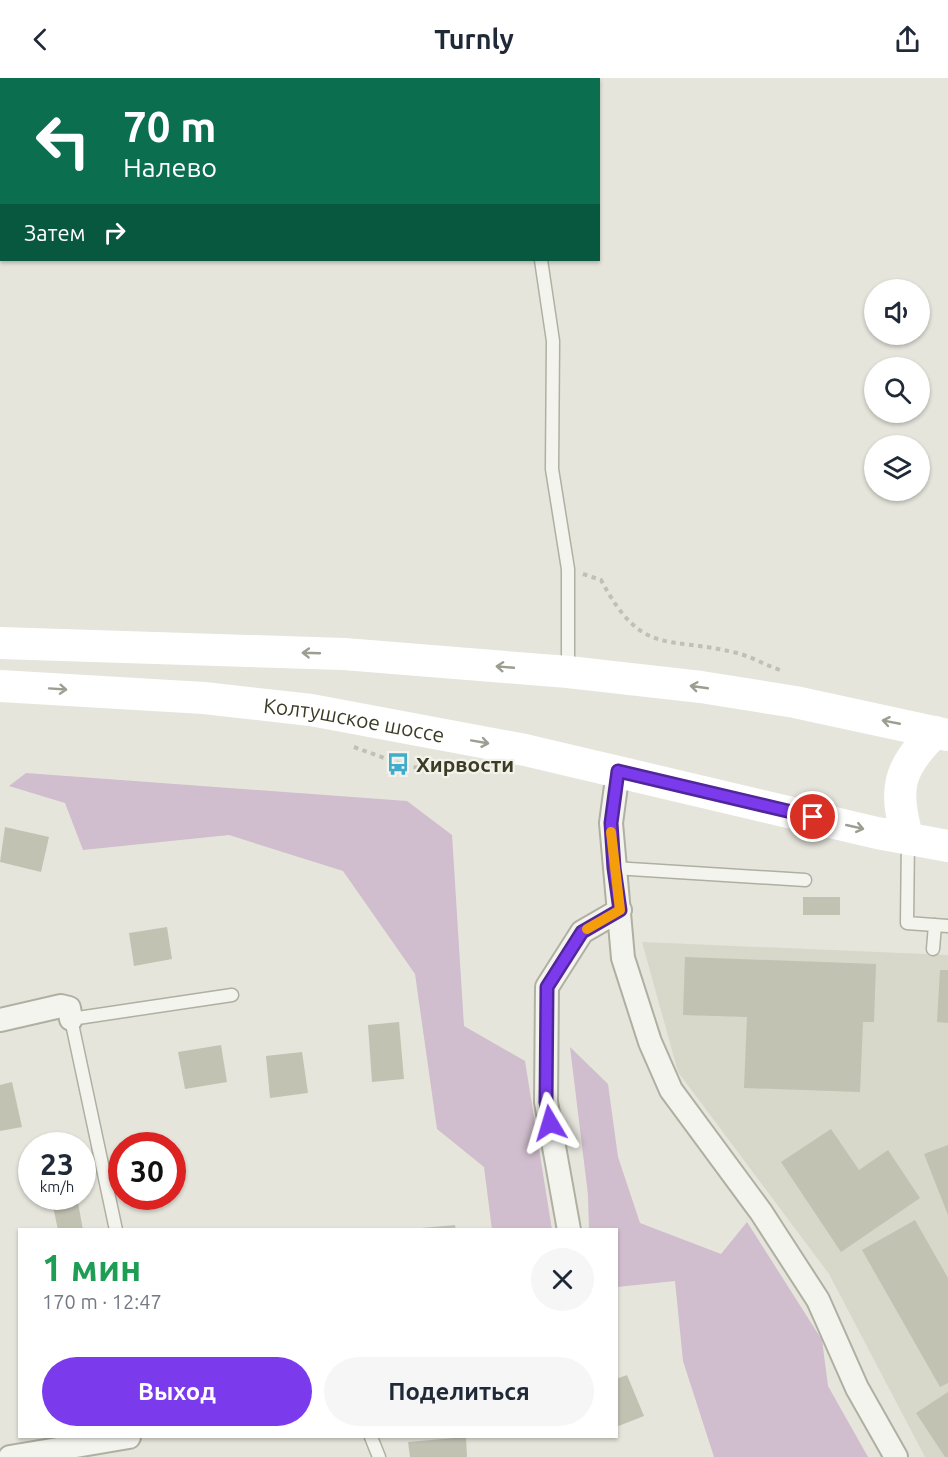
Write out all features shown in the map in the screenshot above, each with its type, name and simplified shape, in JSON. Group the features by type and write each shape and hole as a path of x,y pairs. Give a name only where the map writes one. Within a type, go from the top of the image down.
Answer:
{"main road":[{"path":"0,643 344,654 568,672 701,687 795,702 941,733"},
{"name":"Колтушское шоссе","path":"0,686 204,698 311,710 525,750 908,839 948,846"},
{"path":"908,839 899,810 901,780 913,753 941,733"}],"street":[{"path":"618,771 611,823 623,958 650,1042 671,1090 761,1212 818,1300 857,1388 896,1457"},
{"path":"569,1228 546,1102 547,987 582,932 620,910"},
{"path":"0,1020 61,1006 69,1008 71,1019"},
{"path":"10,1457 123,1438"}],"lane":[{"path":"541,261 553,341 552,469 568,569 568,672"},
{"path":"908,839 907,923 948,926"},
{"path":"614,868 805,880"},
{"path":"933,949 935,925"},
{"path":"116,1228 71,1019 232,995"},
{"path":"371,1438 379,1457"}],"path":[{"path":"568,569 601,580 621,612 632,624 657,641 738,653 769,667 791,672"},
{"path":"351,746 409,767 481,770"}],"shaded area":[{"path":"26,773 407,801 452,835 464,1026 525,1061 552,1228 492,1228 484,1167 437,1129 415,974 343,871 229,835 83,850 65,803 9,786"},
{"path":"642,942 948,955 948,1457 925,1457 829,1274 678,1072"},
{"path":"570,1047 608,1084 618,1157 640,1223 721,1254 747,1222 822,1340 828,1386 868,1457 714,1457 683,1361 675,1281 618,1287 618,1228 589,1228 588,1195"}],"building":[{"path":"5,827 49,837 41,872 0,862"},
{"path":"803,897 840,897 840,915 803,915"},
{"path":"167,927 172,959 134,966 129,933"},
{"path":"685,957 876,964 874,1022 863,1022 860,1092 744,1088 747,1017 683,1015"},
{"path":"940,970 948,970 948,1023 937,1022"},
{"path":"399,1022 404,1079 372,1082 368,1025"},
{"path":"221,1045 227,1082 185,1089 178,1052"},
{"path":"302,1052 308,1093 270,1098 266,1056"},
{"path":"12,1082 22,1127 0,1131 0,1085"},
{"path":"831,1129 859,1170 888,1150 920,1198 841,1252 781,1162"},
{"path":"948,1145 948,1215 924,1154"},
{"path":"54,1210 79,1210 83,1228 58,1228"},
{"path":"915,1220 948,1278 948,1383 940,1387 862,1250"},
{"path":"455,1225 456,1228 421,1228"},
{"path":"627,1375 644,1416 618,1426 618,1378"},
{"path":"948,1392 948,1457 945,1457 916,1413"},
{"path":"466,1438 467,1457 410,1457 408,1442"}],"slow traffic":[{"path":"587,929 620,910 611,832"}],"place":[{"name":"Хирвости","path":"398,764"}],"route":[{"path":"550,1123 546,1102 547,987 582,932 620,910 611,823 618,771 813,817"}]}
